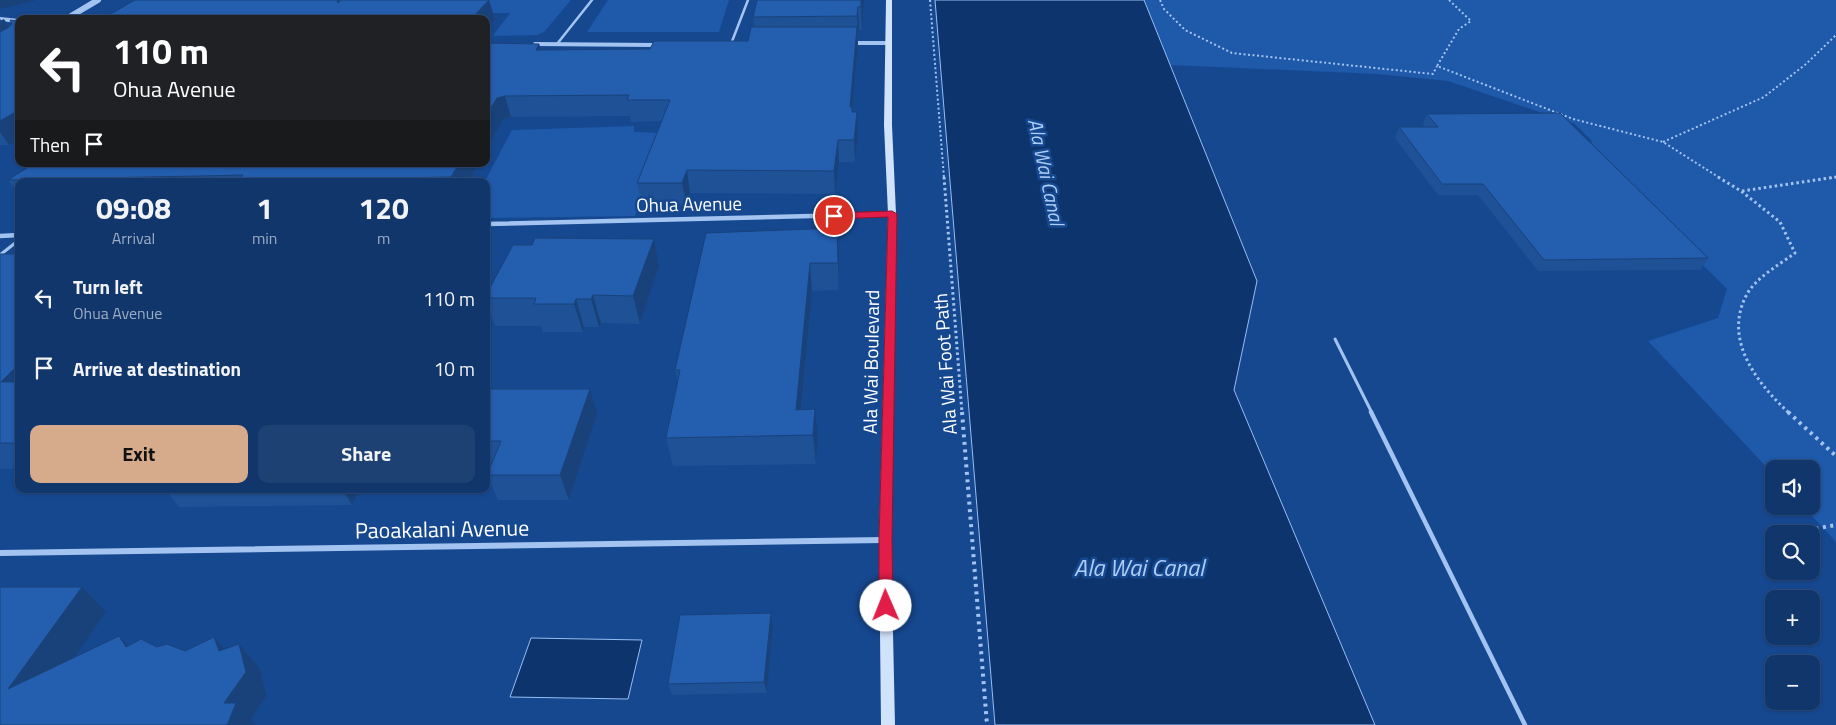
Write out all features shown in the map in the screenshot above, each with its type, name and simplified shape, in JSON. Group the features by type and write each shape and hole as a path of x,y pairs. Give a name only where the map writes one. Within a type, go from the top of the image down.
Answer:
{"main road":[{"name":"Ala Wai Boulevard","path":"888,725 885,540 892,214 888,125 889,0"}],"street":[{"path":"73,15 98,0"},
{"path":"0,19 15,21"},
{"path":"850,43 889,43"},
{"path":"531,44 660,45"},
{"path":"722,44 741,44"},
{"name":"Ohua Avenue","path":"490,224 892,214"},
{"path":"0,236 15,235"},
{"name":"Paoakalani Avenue","path":"0,553 885,540"}],"lane":[{"path":"558,44 592,0"},
{"path":"731,44 748,0"},
{"path":"0,255 15,243"},
{"path":"1335,340 1525,725"}],"path":[{"name":"Ala Wai Foot Path","path":"930,0 987,725"},
{"path":"1160,0 1164,9 1185,30 1232,54 1433,74 1459,29 1471,21 1449,0"},
{"path":"1663,142 1764,97 1806,64 1836,35"},
{"path":"1436,66 1573,119 1663,142 1741,191 1780,222 1795,253 1748,294 1743,302 1740,314 1739,336 1744,358 1752,372 1776,399 1836,456"},
{"path":"1741,191 1836,177"},
{"path":"1820,529 1836,526"}],"shaded area":[{"path":"476,0 571,0 544,32 537,35 493,36 510,13 464,13"},
{"path":"608,0 729,0 719,32 587,32"},
{"path":"1144,0 1836,0 1836,542 1811,515 1820,515 1820,460 1765,460 1765,465 1648,341 1718,318 1727,289 1580,143 1593,142 1575,124 1448,81 1377,74 1170,65"},
{"path":"634,126 634,132 662,133 635,216 490,218 490,178 487,178 512,130"}],"water":[{"name":"Ala Wai Canal","path":"935,0 1144,0 1257,281 1234,390 1375,725 995,725"},
{"path":"531,638 642,640 628,699 510,697"}],"building":[{"path":"135,0 337,0 338,3 341,0 489,0 475,15 109,15"},
{"path":"757,0 861,0 861,7 858,7 857,16 753,17"},
{"path":"10,20 15,21 15,112 0,121 0,32 12,24"},
{"path":"751,27 857,27 850,107 852,107 852,112 857,112 854,140 838,140 834,171 687,170 682,183 637,183 670,100 627,100 629,95 505,96 497,98 490,109 490,43 539,44 536,50 650,49 654,41 748,41"},
{"path":"1560,113 1708,258 1544,260 1483,184 1442,184 1399,127 1438,127 1427,114"},
{"path":"28,167 457,167 451,177 240,178 243,175 15,178 15,180 8,180"},
{"path":"837,228 838,263 810,263 796,410 815,409 813,435 666,438 680,370 675,370 706,233"},
{"path":"535,238 654,239 633,296 593,295 591,299 576,299 574,304 534,304 536,298 490,298 490,288 513,245 532,245"},
{"path":"0,254 15,254 15,368 1,382 15,382 15,443 0,443"},
{"path":"490,389 590,389 560,475 490,475 490,468 501,441 490,441"},
{"path":"0,587 82,587 8,689 119,636 126,647 141,639 157,647 167,644 185,651 214,637 219,651 239,644 246,672 224,703 236,703 228,723 226,725 0,725"},
{"path":"771,613 764,682 668,684 680,615"}],"route":[{"path":"834,216 892,214 885,540 886,606"}]}
